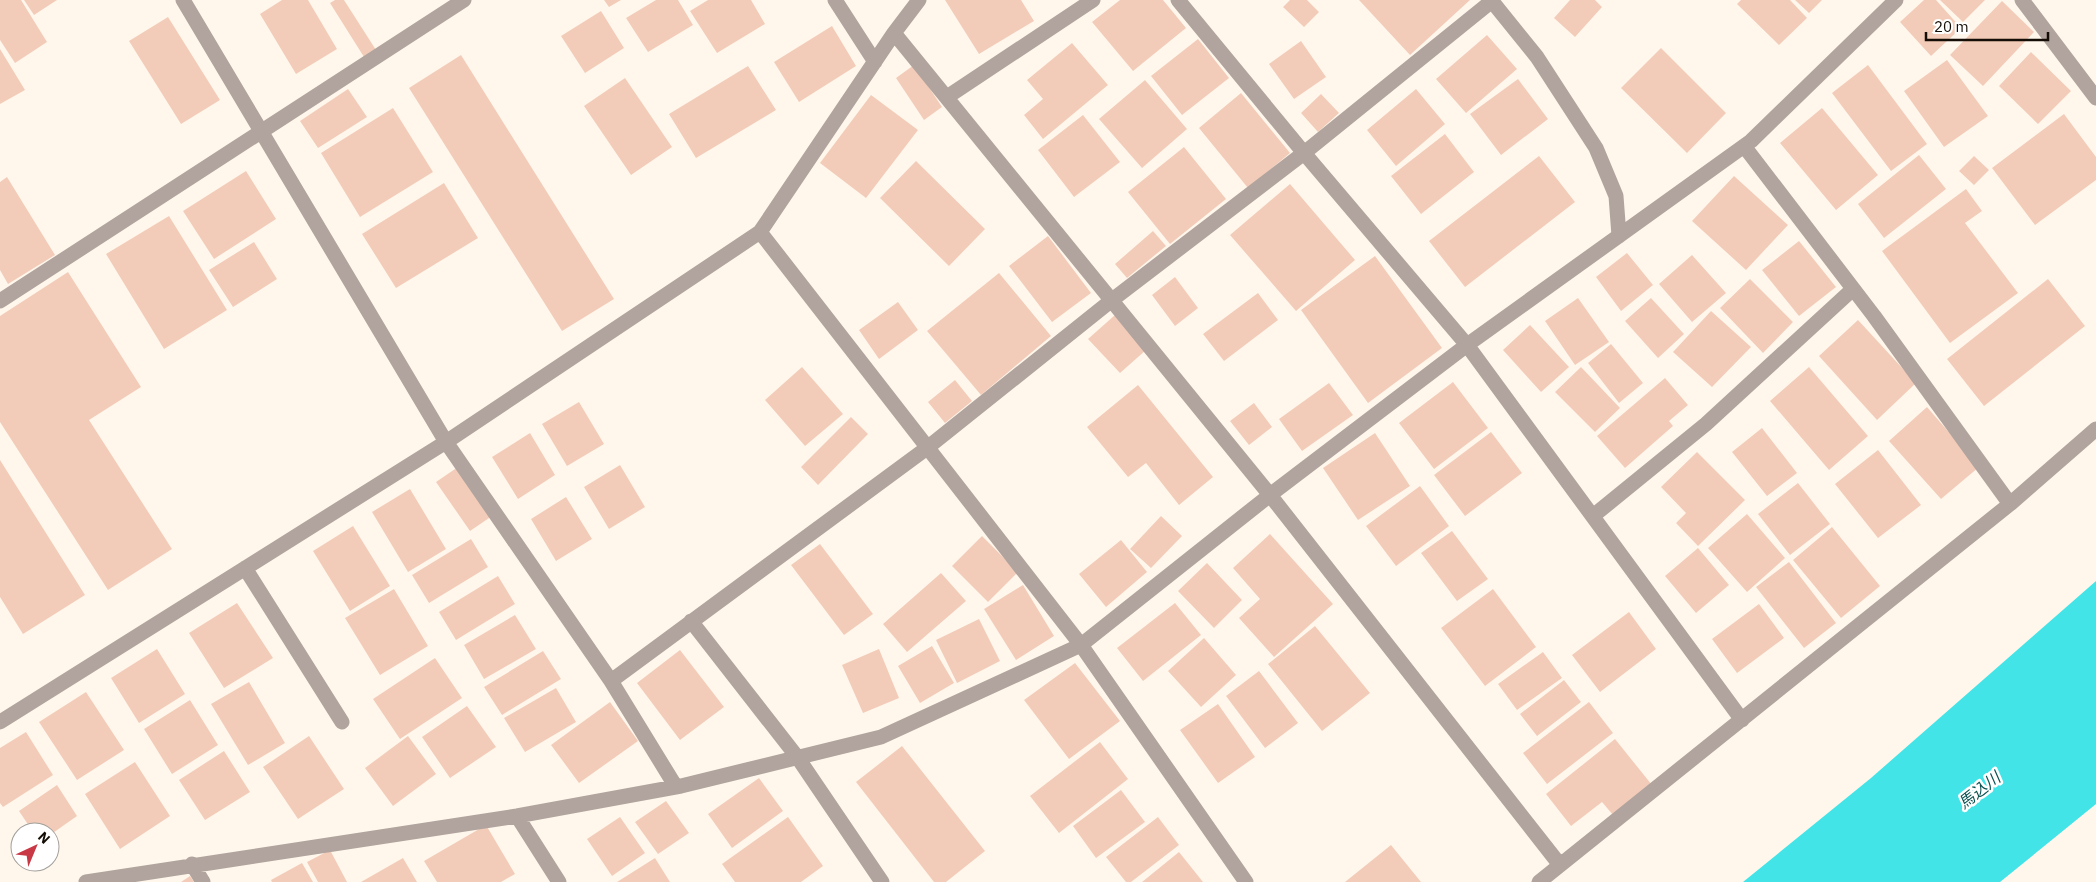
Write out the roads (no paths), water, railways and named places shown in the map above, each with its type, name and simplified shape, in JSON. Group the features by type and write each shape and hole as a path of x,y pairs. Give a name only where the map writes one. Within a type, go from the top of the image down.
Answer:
{"street":[{"path":"182,0 446,442 610,681 676,787"},
{"path":"0,300 464,0"},
{"path":"835,0 875,62"},
{"path":"0,722 446,442 760,232 894,33 919,0"},
{"path":"947,97 1093,0"},
{"path":"1178,0 1304,153 1468,345 1742,720"},
{"path":"86,882 192,864 517,816 676,787 798,758 881,737 1080,645 1270,495 1468,345 1744,146 1896,0"},
{"path":"2022,0 2096,98"},
{"path":"610,681 926,448 1112,300 1304,153 1492,1 1538,57 1596,148 1616,196 1619,236"},
{"path":"894,33 1270,495 1560,865"},
{"path":"1744,146 1853,290 2010,504"},
{"path":"760,232 1080,645 1246,882"},
{"path":"1592,516 1706,424 1853,290"},
{"path":"1539,882 2010,504 2096,429"},
{"path":"245,568 342,722"},
{"path":"691,621 798,758 882,882"},
{"path":"517,816 559,882"},
{"path":"192,864 203,882"}],"water":[{"name":"馬込川","path":"2096,581 2096,804 2000,882 1743,882 1871,778"}]}
